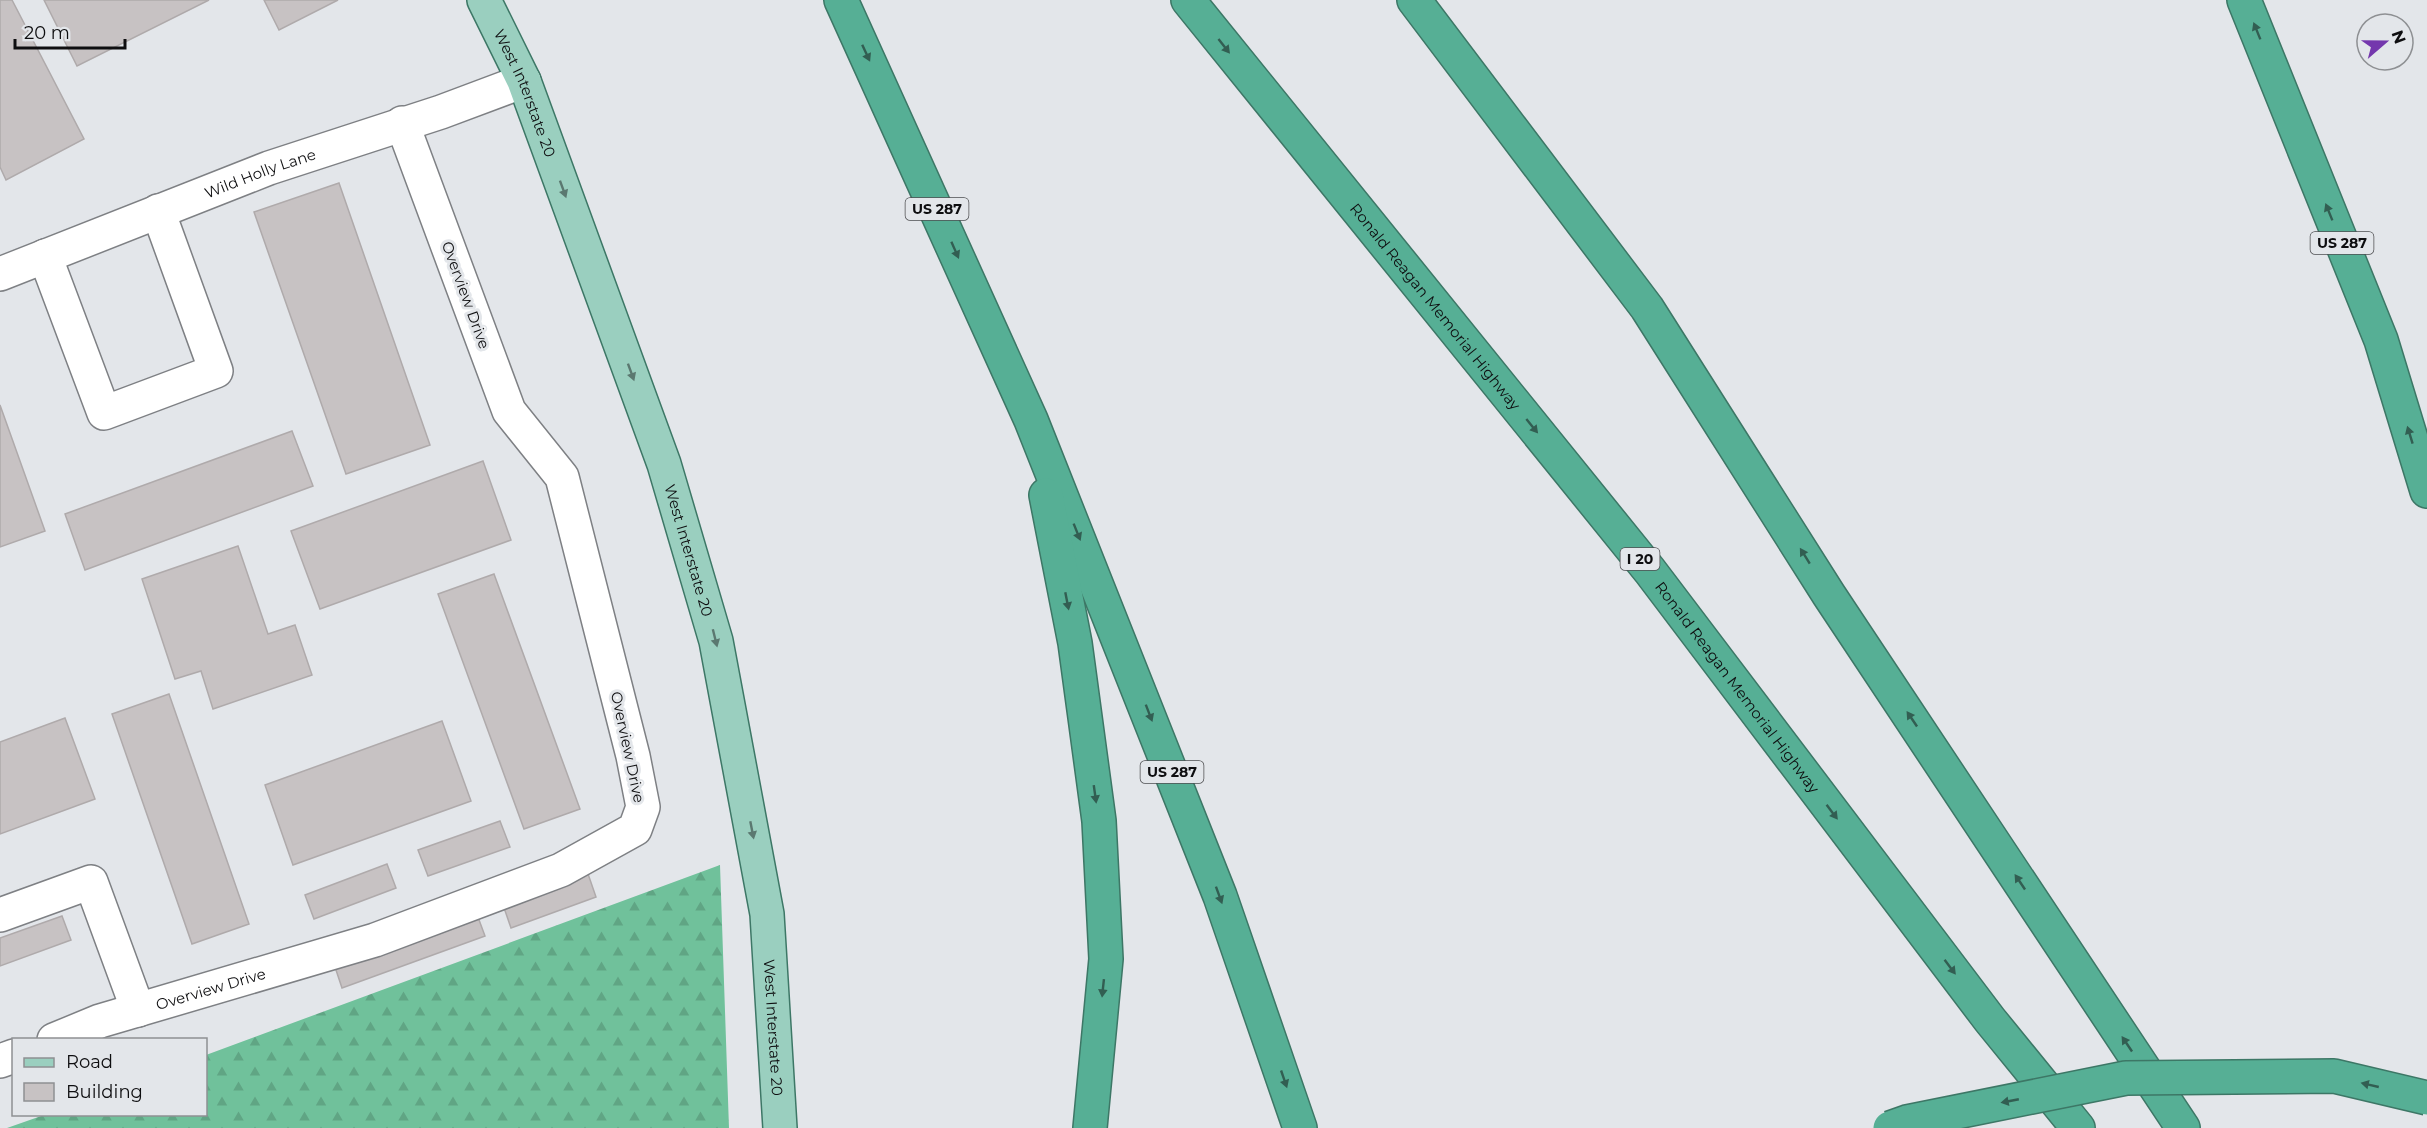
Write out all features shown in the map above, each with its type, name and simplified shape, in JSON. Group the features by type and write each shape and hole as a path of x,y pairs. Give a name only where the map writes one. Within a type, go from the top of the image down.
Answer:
{"highway":[{"name":"US 287","path":"841,0 1031,420 1220,896 1300,1128"},
{"name":"Ronald Reagan Memorial Highway","path":"1188,0 1650,571 1990,1020 2078,1128"},
{"path":"1414,0 1647,308 1829,595 2183,1128"},
{"name":"US 287","path":"2244,0 2381,340 2427,491"},
{"path":"1031,420 1075,643 1099,821 1106,959 1090,1128"},
{"path":"1890,1128 1907,1122 2126,1078 2334,1076 2427,1098"}],"main road":[{"name":"West Interstate 20","path":"484,0 524,81 664,464 716,641 768,914 780,1128"}],"lane":[{"name":"Wild Holly Lane","path":"0,274 269,168 441,112 524,81"},
{"name":"Overview Drive","path":"59,1038 100,1021 375,940 561,870 635,829 643,807 633,756 562,477 509,411 402,123"},
{"path":"45,256 104,413 216,370 158,211"},
{"path":"0,915 91,882 138,1010"}],"green space":[{"path":"720,865 729,1128 7,1128 41,1116 207,1116 207,1055"}],"building":[{"path":"0,0 12,0 84,139 6,180 0,167"},
{"path":"44,0 209,0 77,66"},
{"path":"264,0 338,0 279,30"},
{"path":"339,183 430,445 346,474 254,212"},
{"path":"0,405 45,531 0,547"},
{"path":"292,431 313,486 85,570 65,514"},
{"path":"483,461 511,540 320,609 291,531"},
{"path":"238,546 268,634 295,625 312,675 213,709 201,671 175,679 142,579"},
{"path":"494,574 580,809 524,829 438,594"},
{"path":"169,694 249,924 192,944 112,714"},
{"path":"65,718 95,799 0,834 0,742"},
{"path":"442,721 471,801 293,865 265,785"},
{"path":"500,821 510,847 428,876 418,850"},
{"path":"387,864 396,888 314,919 305,895"},
{"path":"586,868 596,897 511,928 501,899"},
{"path":"475,909 485,936 342,988 333,961"},
{"path":"62,916 71,940 0,966 0,938"}]}
